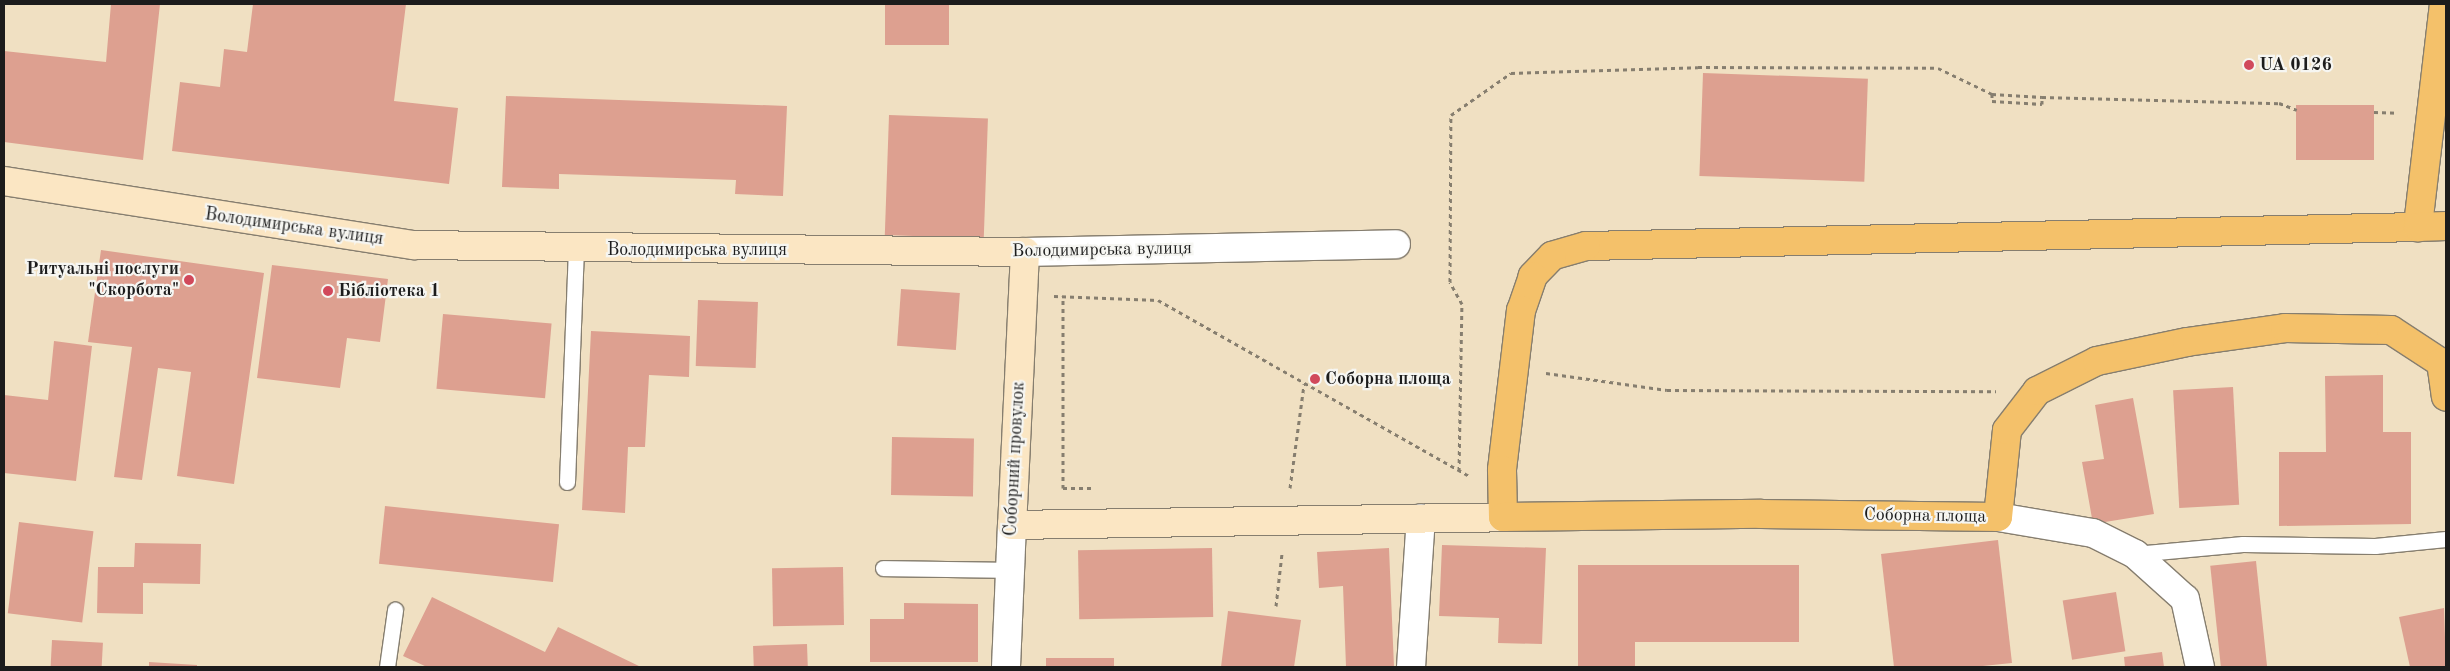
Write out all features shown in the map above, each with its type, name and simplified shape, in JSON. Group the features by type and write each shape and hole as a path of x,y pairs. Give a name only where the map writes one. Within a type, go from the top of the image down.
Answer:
{"main road":[{"path":"2418,227 2430,108 2444,4"},
{"name":"Володимирська вулиця","path":"4,181 414,245 1025,252"},
{"path":"1503,506 1502,470 1521,310 1533,276 1552,256 1586,246 2446,226"},
{"name":"Соборний провулок","path":"1012,525 1025,252"},
{"name":"Соборна площа","path":"1012,525 1421,518 1503,506 1761,514 1998,517 2006,430 2037,391 2097,361 2188,342 2284,328 2391,330 2444,363"},
{"path":"2444,363 2446,397"}],"street":[{"name":"Володимирська вулиця","path":"1025,252 1396,244"},
{"path":"1998,517 2093,533 2135,554 2185,599 2200,667"},
{"path":"1411,667 1421,518"},
{"name":"Соборний провулок","path":"1006,667 1012,525"}],"lane":[{"path":"567,482 576,248"},
{"path":"2135,554 2243,544 2375,546 2446,539"},
{"path":"883,568 1010,570"},
{"path":"387,667 395,610"}],"path":[{"path":"1459,470 1462,304 1450,282 1451,115 1511,73 1698,67 1938,68 1992,94 2279,103 2296,110"},
{"path":"1992,94 1992,101 2042,104 2042,97"},
{"path":"2374,112 2404,114"},
{"path":"1023,294 1158,300 1459,470 1503,506"},
{"path":"1063,296 1063,524"},
{"path":"1514,368 1667,390 2037,391"}],"building":[{"path":"111,4 160,4 143,160 4,142 4,51 106,62"},
{"path":"253,4 406,4 394,101 458,108 449,184 172,151 180,82 220,87 224,49 247,52"},
{"path":"885,4 949,4 949,45 885,45"},
{"path":"1703,73 1868,79 1864,182 1699,176"},
{"path":"506,96 787,106 783,196 735,194 736,180 559,174 559,189 502,187"},
{"path":"2296,105 2374,105 2374,160 2296,160"},
{"path":"889,115 988,118 984,238 885,235"},
{"path":"101,250 264,273 234,484 177,476 191,372 158,368 142,480 114,477 132,347 88,342"},
{"path":"272,265 388,279 380,342 347,338 340,388 257,378"},
{"path":"901,289 960,293 956,350 897,346"},
{"path":"698,300 758,302 756,368 696,366"},
{"path":"443,314 552,323 545,398 436,389"},
{"path":"591,331 690,336 689,377 649,375 645,447 628,447 625,513 582,510"},
{"path":"54,341 92,346 76,481 4,473 4,395 48,400"},
{"path":"2383,375 2383,432 2411,432 2411,524 2279,526 2279,452 2326,452 2325,376"},
{"path":"2233,387 2239,505 2179,508 2173,390"},
{"path":"2133,398 2154,514 2093,524 2082,462 2104,459 2095,405"},
{"path":"892,437 974,438 973,496 891,495"},
{"path":"385,506 559,524 553,582 379,564"},
{"path":"19,522 93,531 82,622 8,613"},
{"path":"1998,540 2012,663 1973,667 1894,667 1881,554"},
{"path":"135,543 201,544 200,584 143,583 143,614 97,613 98,567 134,567"},
{"path":"1442,545 1546,548 1542,644 1498,643 1499,618 1439,616"},
{"path":"1212,548 1213,617 1079,619 1078,550"},
{"path":"1389,548 1394,667 1346,667 1343,586 1319,588 1317,552"},
{"path":"2256,561 2267,667 2221,667 2210,566"},
{"path":"1578,565 1799,565 1799,642 1635,642 1635,667 1578,667"},
{"path":"843,567 844,625 773,626 772,568"},
{"path":"2116,592 2125,651 2072,660 2063,600"},
{"path":"432,597 545,652 558,627 641,667 427,667 403,656"},
{"path":"904,603 978,604 978,662 870,662 870,619 904,619"},
{"path":"2444,608 2446,667 2410,667 2399,617"},
{"path":"1228,611 1301,620 1294,667 1221,667"},
{"path":"52,640 103,643 102,667 51,667"},
{"path":"807,644 808,667 754,667 753,646"},
{"path":"2162,652 2164,667 2125,667 2124,657"},
{"path":"1046,658 1114,658 1114,667 1046,667"},
{"path":"149,662 197,665 197,667 149,667"}],"place":[{"name":"UA 0126","path":"2249,65"},
{"name":"Ритуальні послуги \"Скорбота\"","path":"189,280"},
{"name":"Бібліотека 1","path":"328,291"},
{"name":"Соборна площа","path":"1315,379"}]}
